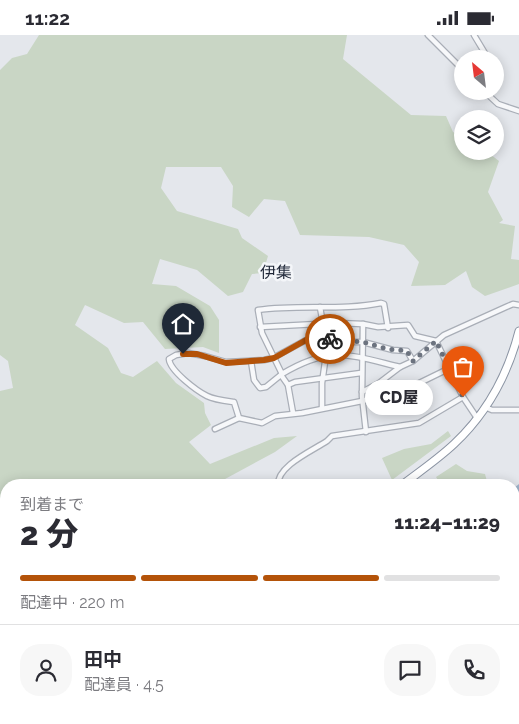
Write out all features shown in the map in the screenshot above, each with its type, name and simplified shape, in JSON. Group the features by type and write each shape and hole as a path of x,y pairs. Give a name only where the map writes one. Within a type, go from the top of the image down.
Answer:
{"highway":[{"path":"410,479 453,445 477,418 517,349 519,331"}],"street":[{"path":"428,35 454,61"},
{"path":"474,35 483,50"},
{"path":"494,100 498,104 519,111"},
{"path":"293,413 288,385 260,327 258,310 361,307 384,303 388,328"},
{"path":"362,392 379,383 400,367 413,361 436,341 452,331 513,304 519,305"},
{"path":"320,307 326,355 322,379 322,408"},
{"path":"260,327 322,323 363,324 388,328 408,325 415,336 436,341"},
{"path":"363,324 361,373 366,432"},
{"path":"240,418 234,402 208,397 187,382 171,365 169,359 176,355 188,353 226,363 274,358 306,340 325,338 347,342 363,342 388,349 407,351 413,361"},
{"path":"436,341 448,369 477,418"},
{"path":"251,361 254,380 260,388 266,387 282,375 308,361 326,355 362,358 400,367"},
{"path":"215,429 240,418 262,423 274,416 362,401 405,390 448,369"},
{"path":"288,385 361,373"},
{"path":"279,479 282,471 332,436 419,423 463,397"},
{"path":"485,407 492,410 519,410"}],"green space":[{"path":"39,35 347,35 343,59 411,115 446,116 454,133 454,160 499,161 488,192 503,220 499,223 515,226 511,259 519,260 519,284 485,296 472,287 466,271 445,285 411,286 419,262 404,245 369,237 300,235 285,201 264,199 249,217 232,207 233,186 221,167 166,167 161,188 177,211 238,229 242,238 268,256 263,273 252,274 243,292 228,296 197,270 160,259 152,284 176,286 210,306 219,320 219,353 203,347 165,349 143,322 124,323 85,305 75,325 108,348 121,373 133,377 157,361 176,383 204,403 205,413 211,425 189,442 210,464 274,438 297,436 275,452 225,479 0,479 0,391 13,388 8,361 0,355 0,70 12,58 27,54"},
{"path":"448,431 451,436 392,479 382,458 404,449 431,444"},
{"path":"456,464 467,471 485,474 486,479 437,479 436,477"}],"way so far":[{"path":"330,339 370,343 388,349 407,351 413,361 436,341 463,397"}],"place":[{"name":"CD屋","path":"463,397"}],"district":[{"name":"伊集","path":"276,272"}],"route":[{"path":"183,354 197,354 226,363 264,360 274,358 306,340 330,339"}]}
